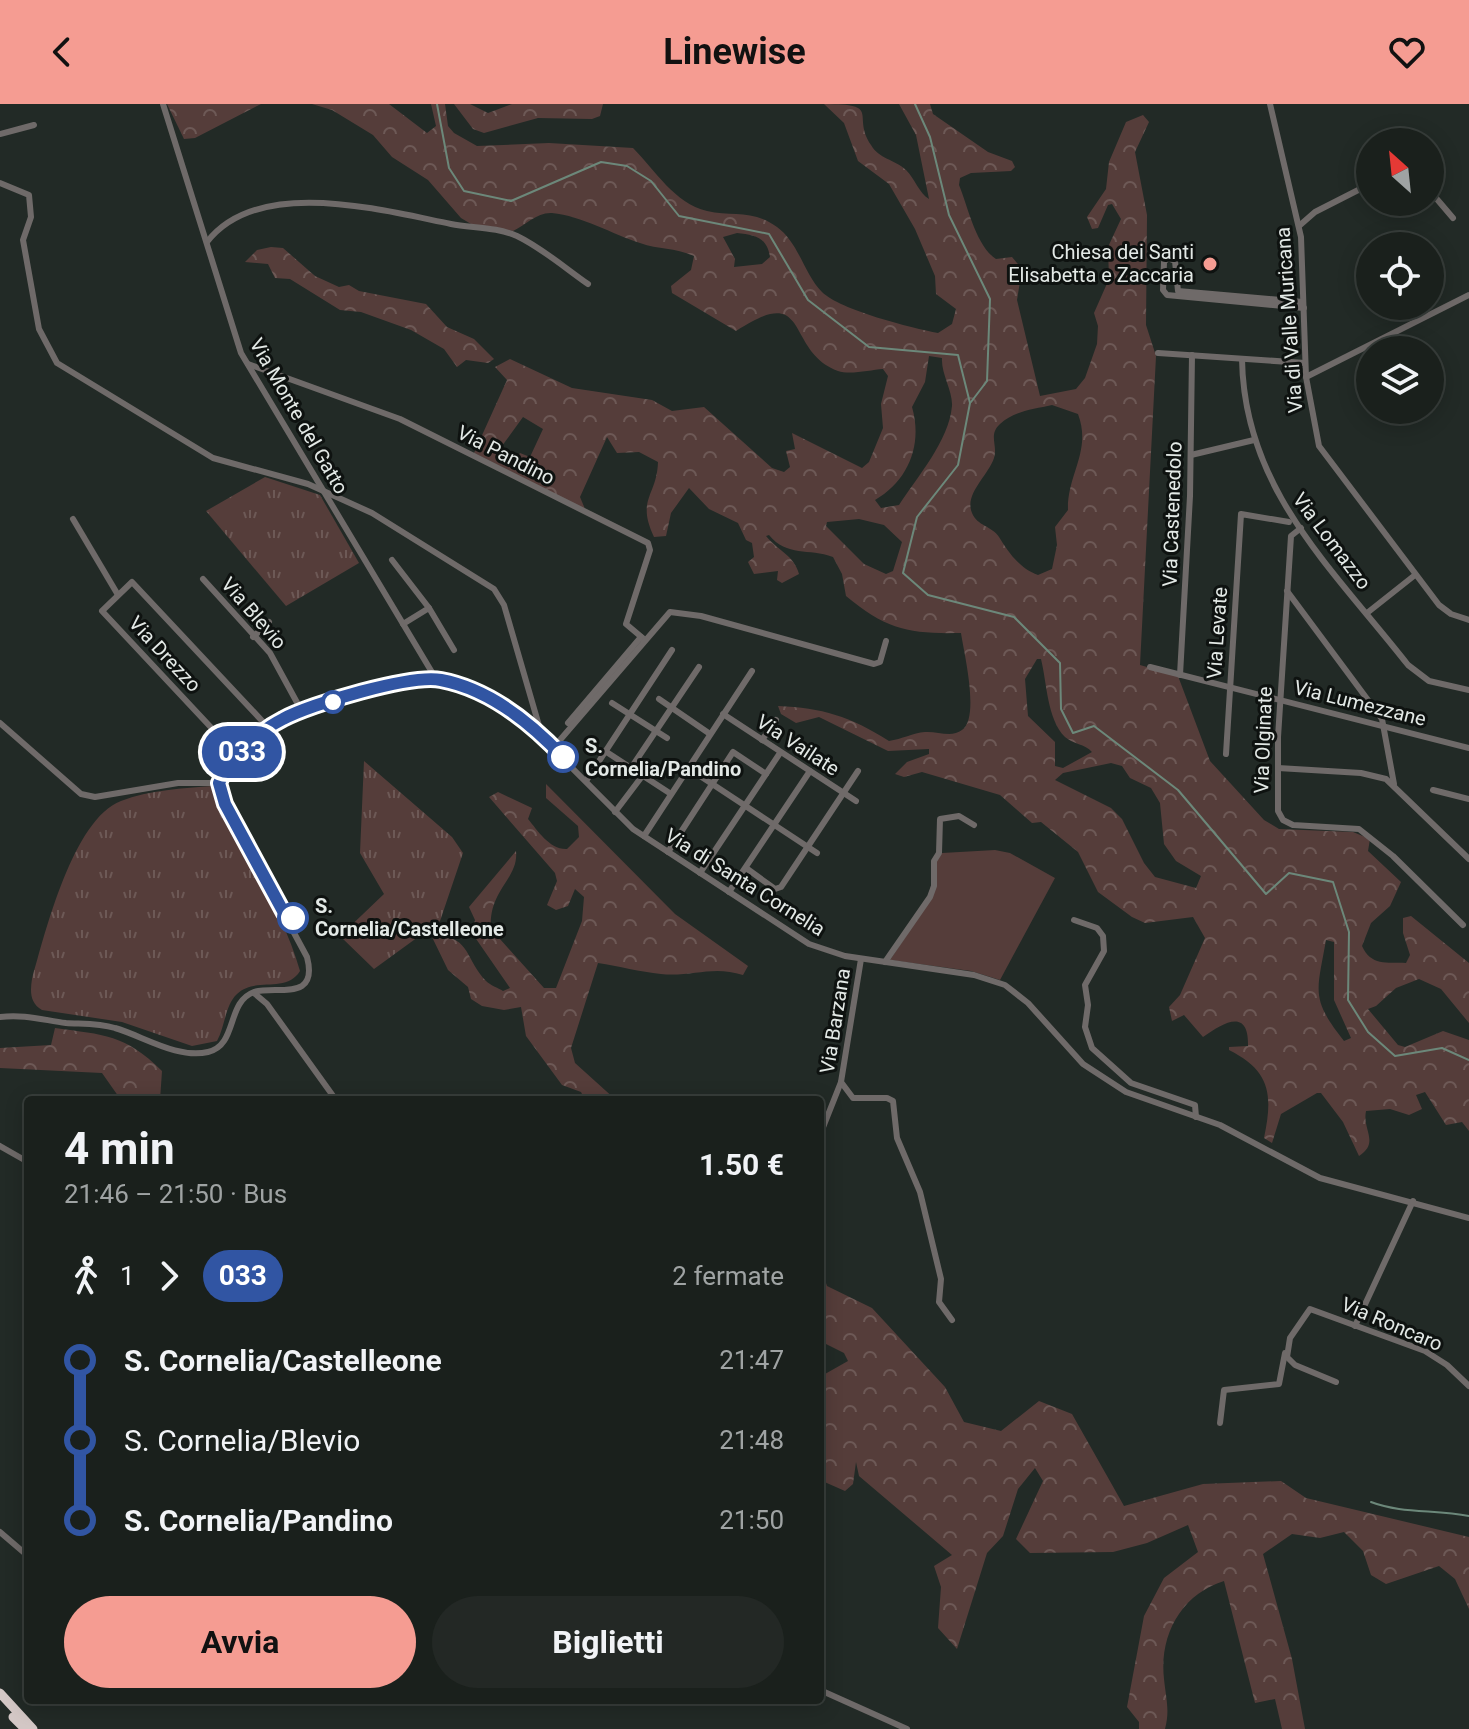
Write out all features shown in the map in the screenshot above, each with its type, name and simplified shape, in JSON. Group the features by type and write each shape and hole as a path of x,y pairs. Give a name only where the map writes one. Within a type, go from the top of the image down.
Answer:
{"highway":[{"path":"0,1693 33,1729"},
{"path":"0,1702 25,1729"}],"street":[{"name":"Via Monte del Gatto","path":"163,104 236,340 436,679"},
{"name":"Via di Valle Muricana","path":"1270,104 1299,226 1306,377 1312,418 1323,455 1444,610 1469,620"},
{"path":"0,134 34,125"},
{"path":"0,183 29,195 31,217 23,240 39,329 57,363 213,458 323,491 391,524 498,593 542,736"},
{"path":"1299,226 1315,212 1356,191"},
{"path":"207,242 229,221 251,211 308,202 338,205 508,233 588,284"},
{"path":"1444,207 1453,218"},
{"path":"1168,258 1175,261 1177,290 1304,305 1167,295 1163,290 1164,262 1168,258"},
{"path":"1306,377 1469,295"},
{"path":"1158,353 1305,363"},
{"name":"Via Castenedolo","path":"1180,675 1191,455 1192,355"},
{"name":"Via Lomazzo","path":"1242,359 1244,393 1254,440 1280,500 1367,613 1422,677 1469,690"},
{"name":"Via Pandino","path":"248,364 400,419 648,543 650,550 626,624 643,639"},
{"path":"1191,455 1254,440"},
{"name":"Via Olginate","path":"1280,500 1291,536 1280,699 1277,803 1283,820 1293,825 1359,829 1393,856 1463,925"},
{"name":"Via Levate","path":"1226,754 1241,514 1289,522"},
{"path":"73,519 118,595"},
{"path":"1291,536 1301,528"},
{"path":"392,560 429,608 454,650"},
{"path":"1367,613 1415,575"},
{"name":"Via Blevio","path":"203,579 273,657 300,709"},
{"name":"Via Drezzo","path":"234,752 102,611 132,582 265,724"},
{"path":"1287,591 1384,725 1394,784"},
{"path":"403,624 429,608"},
{"path":"552,746 664,616 676,611 871,664 880,662 886,641"},
{"path":"253,637 269,622"},
{"path":"586,781 672,650"},
{"path":"631,768 699,667"},
{"name":"Via Lumezzane","path":"1150,667 1469,748"},
{"path":"644,836 752,671"},
{"name":"Via di Santa Cornelia","path":"219,783 221,767 265,724 300,709 400,683 436,679 486,698 520,716 615,812 644,836 809,944 861,959 974,975 1005,985 1028,1003 1066,1048 1096,1074 1126,1092 1241,1135 1320,1178 1469,1218"},
{"path":"659,699 710,734"},
{"path":"612,703 667,738"},
{"name":"Via di Santa Cornelia","path":"219,783 231,763 268,729 300,709"},
{"name":"Via Vailate","path":"723,714 856,801"},
{"path":"762,740 776,720"},
{"path":"0,723 85,796 103,796 178,783 219,783 225,804 308,963 306,980 292,991 254,993 239,1006 222,1043 206,1053 162,1046 103,1025 26,1015 0,1017"},
{"path":"605,751 671,794"},
{"path":"668,852 714,786 733,752 766,774"},
{"path":"700,873 780,753"},
{"path":"688,768 817,853"},
{"path":"1278,768 1361,773 1386,779 1469,859"},
{"path":"729,892 810,771"},
{"path":"746,868 779,889 858,771"},
{"path":"615,812 643,775"},
{"path":"1433,790 1469,799"},
{"path":"885,962 930,897 934,886 934,861 939,853 940,819 959,816 974,825"},
{"path":"1074,920 1097,928 1105,943 1104,951 1086,981 1088,1005 1085,1027 1092,1048 1131,1083 1195,1105 1196,1117"},
{"name":"Via Barzana","path":"861,959 841,1082 853,1098 887,1098 893,1101 897,1138 920,1192 941,1279 939,1302 952,1320"},
{"path":"254,993 267,1004 333,1096"},
{"path":"824,1125 841,1082"},
{"path":"0,1146 24,1160"},
{"path":"1355,1326 1413,1201"},
{"name":"Via Roncaro","path":"1287,1348 1300,1319 1311,1309 1425,1351 1447,1365 1469,1386"},
{"path":"1287,1348 1287,1357 1293,1364 1336,1382"},
{"path":"1220,1423 1224,1390 1279,1384 1287,1348"},
{"path":"0,1532 24,1553"},
{"path":"824,1692 907,1729"}],"green space":[{"path":"167,104 261,104 195,138 184,139"},
{"path":"312,104 389,104 427,133 436,126 431,104 445,104 448,126 477,146 549,143 633,148 675,194 695,207 716,213 751,216 777,227 791,241 816,285 831,299 877,317 938,333 952,324 956,309 936,294 935,276 915,229 889,184 858,161 844,123 824,104 860,109 866,135 874,150 906,170 929,199 916,135 899,104 930,104 933,114 988,152 1012,161 1015,167 1011,171 971,173 960,178 959,185 973,225 989,253 996,259 1012,257 1022,269 1017,300 1040,396 1076,389 1085,378 1097,344 1098,326 1094,313 1109,279 1108,247 1121,219 1112,204 1108,205 1098,228 1092,229 1087,217 1106,189 1109,162 1126,122 1143,115 1149,122 1135,152 1147,215 1146,325 1156,356 1140,665 1178,676 1210,761 1264,820 1279,829 1353,832 1370,839 1368,851 1401,882 1390,906 1371,923 1362,946 1370,957 1380,962 1406,963 1410,955 1403,933 1403,918 1411,916 1469,963 1469,1023 1441,989 1419,979 1396,988 1368,1009 1398,1045 1405,1047 1443,1031 1469,1040 1469,1131 1462,1122 1446,1125 1425,1092 1416,1095 1422,1109 1409,1115 1390,1109 1366,1111 1369,1141 1359,1156 1343,1122 1321,1093 1317,1093 1281,1114 1272,1143 1264,1138 1268,1109 1266,1086 1253,1067 1229,1050 1229,1047 1248,1046 1244,1026 1239,1022 1226,1023 1203,1037 1184,1015 1172,1021 1169,1007 1180,995 1205,938 1193,917 1145,923 1132,917 1098,892 1078,852 1041,822 1032,823 1000,795 922,772 904,777 895,774 907,762 929,754 929,749 888,751 819,717 796,723 781,714 778,706 822,711 848,719 889,741 925,732 958,732 967,723 970,713 961,633 913,631 887,623 846,596 842,574 833,557 791,549 769,535 766,536 789,557 799,574 782,583 777,580 778,571 754,574 748,562 754,557 752,543 746,540 738,523 709,509 689,488 671,513 666,536 654,537 647,506 658,462 639,452 617,453 607,437 580,497 585,509 474,453 507,380 495,367 510,359 572,388 652,400 672,411 704,407 772,468 784,472 790,467 786,451 795,449 792,433 862,468 869,462 883,428 881,404 888,376 883,369 838,371 821,361 787,316 776,313 736,331 672,293 671,286 691,270 694,256 687,253 647,245 586,221 552,213 536,217 513,231 471,224 461,218 428,180 392,157 373,135 332,110","holes":["737,233 759,238 766,245 770,257 762,264 734,267 735,259 723,237","929,356 942,358 952,400 945,432 899,505 881,508 875,500 896,483 914,448 916,435 912,407 925,382","1052,405 1078,414 1082,427 1081,451 1071,485 1068,510 1055,527 1057,545 1052,569 1038,575 1015,559 996,533 974,517 970,506 974,492 994,458 996,428 1024,411","523,417 543,429 530,457 520,453 514,461 499,450","859,519 884,525 902,542 893,571 886,574 864,564 826,526 827,522","1037,659 1041,659 1054,721 1065,737 1092,752 1063,768 1055,766 1055,742 1028,716 1025,679","1111,763 1122,766 1130,778 1151,788 1160,803 1164,844 1176,861 1201,876 1196,888 1155,877 1144,863 1122,819 1111,808 1055,780 1063,773","1326,940 1334,942 1334,1000 1351,1038 1344,1041 1326,1014 1321,1004 1319,983"]},
{"path":"454,104 470,104 488,113 512,104 603,104 600,116 592,119 538,118 484,133 473,129"},
{"path":"283,248 315,276 339,287 349,285 359,291 426,304 447,327 474,339 494,359 488,363 466,360 457,367 444,349 411,330 361,312 340,310 290,279 275,278 268,264 245,262 257,250"},
{"path":"265,477 320,495 359,563 286,606 206,511"},
{"path":"364,761 452,837 463,853 440,921 374,969 340,936 384,894 360,853"},
{"path":"546,784 675,914 748,966 743,975 722,971 672,974 598,963 571,1048 575,1063 612,1096 583,1096 581,1092 562,1085 526,1036 521,1007 504,1010 482,1006 471,999 468,987 448,970 432,937 454,939 486,981 503,991 510,988 472,933 475,920 469,907 516,851 513,870 494,904 491,929 544,988 556,988 582,921 584,897 575,889 568,906 556,910 547,905 557,881 555,873 489,797 498,792 532,808 528,819 540,834 555,846 567,849 579,837 578,826 546,798"},
{"path":"213,786 282,923 300,971 287,982 253,986 237,994 230,1004 217,1041 192,1046 122,1022 38,1007 32,997 32,979 63,880 89,830 104,812 132,797"},
{"path":"995,850 1010,853 1055,878 1000,980 971,971 890,960 928,903 935,862 942,853"},
{"path":"55,1028 101,1035 125,1043 162,1071 160,1096 118,1096 102,1073 0,1068 0,1048 51,1045"},
{"path":"824,1277 827,1286 872,1308 945,1387 964,1422 1001,1431 1039,1401 1072,1414 1124,1506 1203,1484 1281,1481 1306,1498 1469,1537 1469,1609 1455,1579 1439,1566 1386,1584 1371,1575 1363,1551 1344,1532 1320,1538 1292,1534 1263,1554 1292,1659 1305,1729 1282,1729 1275,1699 1255,1703 1224,1581 1196,1595 1176,1618 1163,1662 1167,1710 1165,1729 1139,1729 1139,1722 1127,1707 1144,1616 1164,1578 1198,1552 1188,1525 1147,1543 1113,1552 1030,1553 1016,1539 1043,1481 1035,1468 1018,1489 1003,1536 987,1553 957,1649 938,1628 941,1587 934,1566 952,1555 859,1476 856,1462 853,1484 845,1491 824,1482 824,1374 848,1361 844,1353 824,1343"}],"waterway":[{"path":"437,104 449,168 464,191 511,201 601,162 627,166 651,181 679,216 769,234 808,300 869,347 958,355 970,403 958,465 917,517 903,573 928,595 1014,617 1060,663 1061,709 1073,733 1094,726 1178,790 1266,894 1289,873 1333,882 1349,932 1348,1000 1368,1032 1395,1056 1442,1048 1469,1060"},
{"path":"915,104 930,137 949,215 990,299 987,381 971,402"},
{"path":"1371,1502 1395,1508 1469,1516"}],"bus line":[{"name":"033","path":"293,918 284,913 231,817 219,783 231,763 279,721 301,711 400,683 436,679 452,683 520,716 563,757"}],"place":[{"name":"Chiesa dei Santi Elisabetta e Zaccaria","path":"1210,264"},
{"name":"S. Cornelia/Pandino","path":"563,757"},
{"name":"S. Cornelia/Castelleone","path":"293,918"}]}
